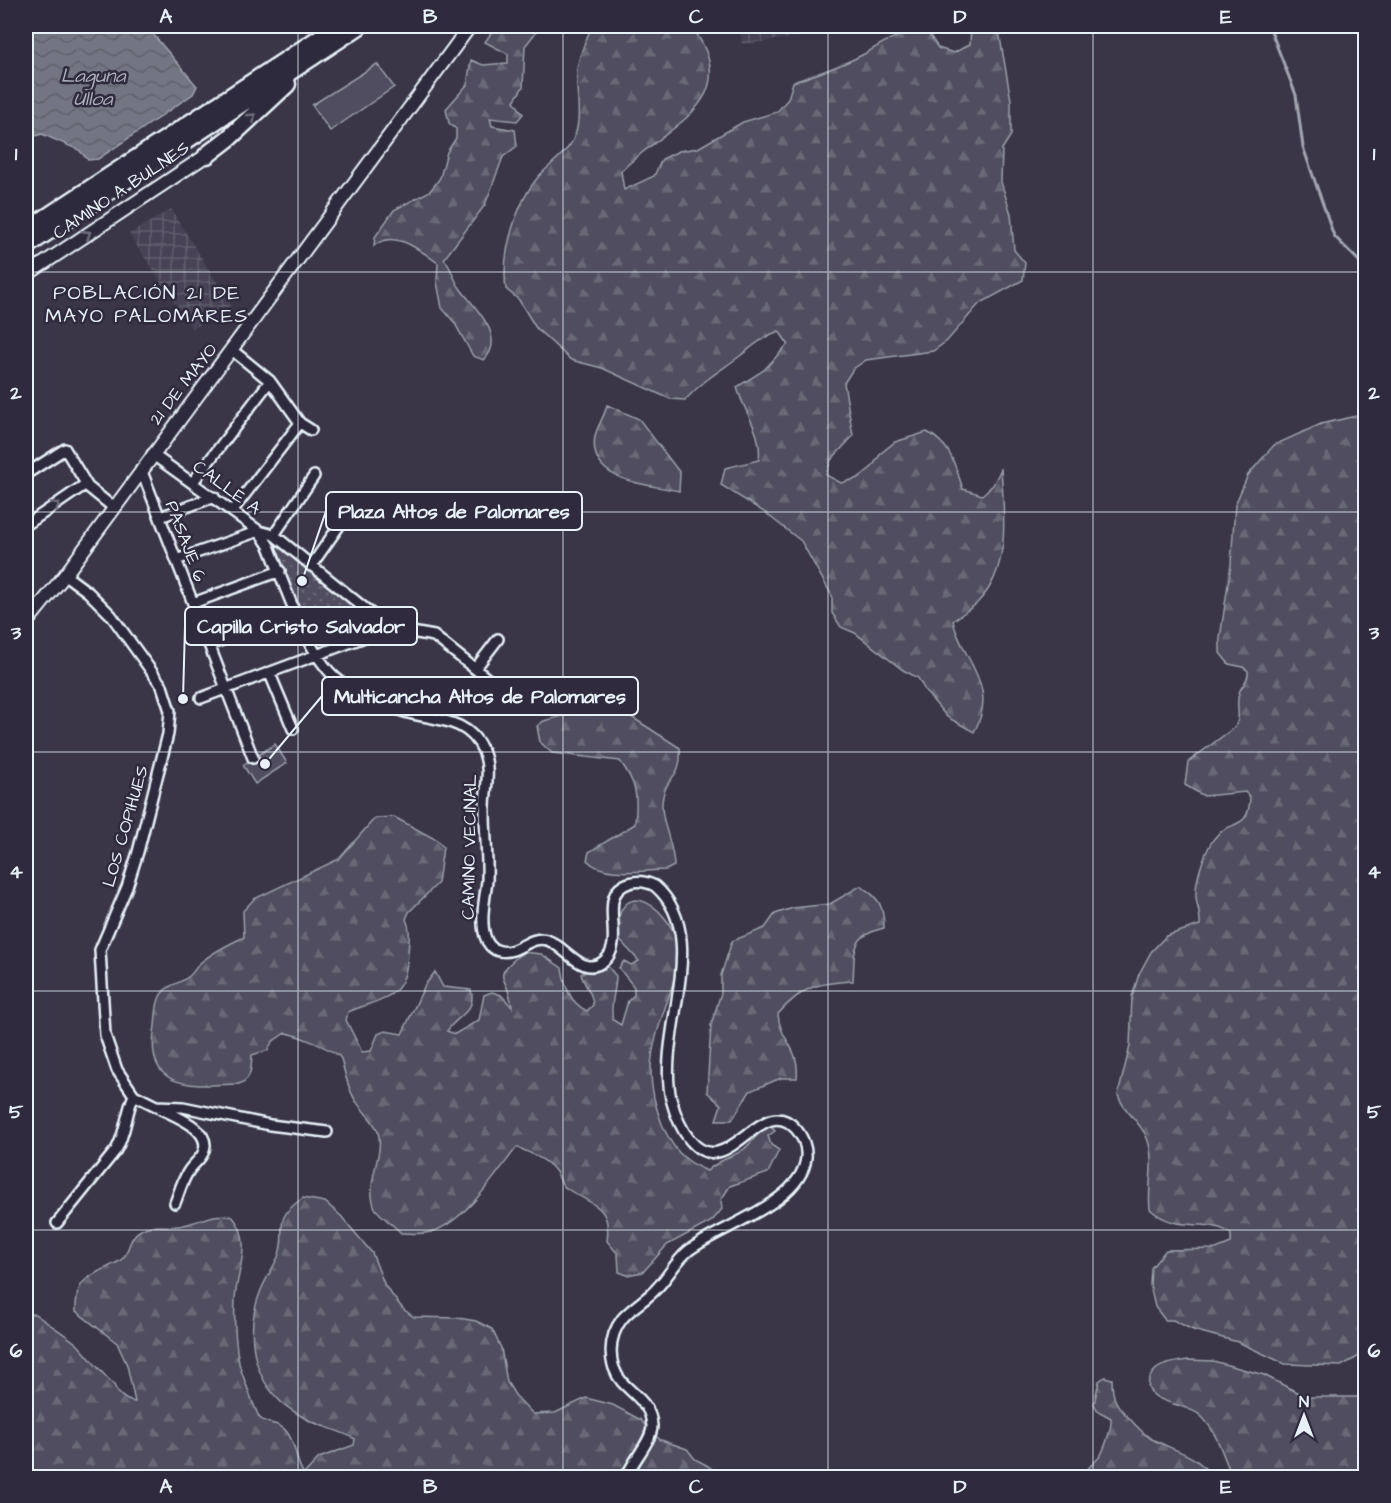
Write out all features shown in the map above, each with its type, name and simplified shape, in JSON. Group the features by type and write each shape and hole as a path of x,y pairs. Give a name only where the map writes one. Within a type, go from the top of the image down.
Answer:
{"highway":[{"path":"26,231 338,26"},
{"path":"26,246 359,26"},
{"path":"207,155 229,138 319,54"}],"street":[{"name":"21 DE MAYO","path":"26,623 65,575 152,454 470,26"},
{"name":"CAMINO A BULNES","path":"26,275 207,155"},
{"path":"231,350 270,381 300,423 310,430"},
{"path":"193,482 270,381"},
{"path":"233,510 300,423"},
{"path":"26,474 65,448 86,484 114,508"},
{"name":"CALLE A","path":"152,454 260,531 317,655"},
{"name":"PASAJE 6","path":"141,470 253,758"},
{"path":"274,535 314,476"},
{"path":"26,525 86,484"},
{"path":"160,517 214,497"},
{"path":"311,566 344,519"},
{"path":"176,560 260,531 274,535 389,628 434,636 499,688"},
{"path":"193,603 280,571"},
{"name":"LOS COPIHUES","path":"65,575 88,592 111,615 158,680 169,705 168,734 138,852 127,887 100,950 105,1035 117,1070 134,1095 156,1106 183,1107 270,1125 327,1132"},
{"path":"209,645 297,613"},
{"path":"201,699 389,628"},
{"path":"475,669 498,639"},
{"name":"CAMINO VECINAL","path":"317,655 342,682 403,711 456,723 472,734 480,745 486,761 487,776 484,812 487,872 483,927 485,937 492,947 501,951 509,951 536,939 544,939 554,943 578,963 597,964 606,960 610,952 616,892 626,884 636,882 655,886 674,912 683,943 683,963 669,1043 667,1071 673,1107 681,1127 697,1148 709,1152 731,1147 761,1123 773,1120 790,1124 804,1144 804,1167 795,1184 749,1218 688,1251 655,1291 628,1312 617,1327 611,1351 614,1367 621,1381 643,1402 652,1424 648,1440 633,1460 626,1478"},
{"path":"270,674 293,729"},
{"path":"57,1223 122,1141 126,1115 134,1095"},
{"path":"156,1106 192,1125 200,1134 205,1146 204,1152 187,1173 175,1203"}],"shaded area":[{"path":"739,26 854,26 855,30 742,44"},
{"path":"171,209 231,305 192,329 129,234"}],"green space":[{"path":"494,26 541,26 525,46 523,87 514,101 523,114 517,121 490,118 492,126 515,130 517,146 503,157 485,205 444,259 458,285 480,313 490,332 492,341 490,351 484,360 473,356 454,322 442,308 437,282 438,263 399,240 390,239 374,246 375,237 394,210 430,191 440,178 447,152 456,138 456,129 449,123 446,109 467,85 471,60 483,65 508,63 508,54 485,42"},
{"path":"592,26 691,26 706,52 711,74 706,93 695,109 621,171 624,190 654,176 662,159 679,151 698,148 743,122 777,112 788,99 793,82 829,70 901,35 929,34 938,48 954,53 970,44 971,26 998,26 1011,100 1011,135 1002,149 1001,182 1011,214 1014,250 1025,263 1023,280 979,304 947,341 933,351 866,360 853,369 844,383 853,436 831,460 826,475 841,483 858,478 872,467 881,453 895,442 927,432 947,449 963,489 982,495 993,485 1001,469 1004,522 1001,558 996,575 988,590 976,604 953,621 981,687 983,700 981,715 974,732 947,717 926,692 918,678 903,670 855,633 841,627 832,613 832,596 801,541 764,512 721,485 725,468 759,460 756,432 737,387 764,370 788,344 779,331 754,345 685,400 670,399 602,368 571,360 536,328 519,300 506,289 508,245 523,200 539,176 571,143 577,130 577,69 581,52"},
{"path":"377,64 394,87 330,131 312,105"},
{"path":"607,405 639,419 680,473 679,491 622,478 610,472 600,463 595,452 595,436"},
{"path":"1365,414 1365,1353 1341,1366 1285,1364 1238,1342 1193,1330 1173,1320 1165,1320 1155,1307 1150,1285 1151,1268 1166,1250 1216,1249 1231,1243 1231,1234 1212,1226 1171,1221 1150,1209 1150,1147 1144,1132 1123,1106 1118,1095 1130,1046 1132,997 1139,974 1151,952 1166,936 1200,925 1196,891 1205,855 1217,835 1241,821 1249,809 1250,797 1245,792 1204,796 1185,785 1188,762 1235,727 1238,719 1239,693 1248,674 1243,667 1229,664 1220,653 1220,638 1231,564 1235,505 1248,475 1274,445 1321,424"},
{"path":"254,529 267,534 384,628 313,653"},
{"path":"588,706 627,714 680,748 679,765 665,789 662,804 674,866 666,870 613,871 594,866 587,860 589,852 635,824 636,797 633,783 620,761 552,753 540,742 537,726 544,721 584,710"},
{"path":"275,744 287,763 255,784 243,765"},
{"path":"394,817 437,840 443,847 438,883 409,912 406,919 409,935 403,979 392,994 348,1012 346,1020 362,1052 371,1051 378,1034 385,1031 402,1034 425,985 435,972 443,987 471,990 469,1008 447,1031 455,1034 479,1020 484,995 492,992 501,995 512,1007 503,973 523,952 541,954 562,968 569,994 576,1004 587,1011 593,1005 593,1000 581,974 605,963 616,976 612,1015 613,1020 621,1025 628,1001 634,995 634,987 619,968 624,961 631,965 639,961 616,936 619,915 627,904 636,900 647,903 658,911 675,934 678,947 677,966 654,1045 651,1074 656,1106 666,1133 679,1153 691,1163 707,1171 744,1149 769,1125 775,1131 768,1136 771,1145 779,1150 768,1173 730,1186 721,1200 722,1209 712,1221 667,1245 643,1272 627,1275 619,1272 618,1254 607,1241 608,1229 603,1212 591,1202 564,1187 556,1172 548,1164 517,1147 480,1195 458,1217 430,1232 401,1233 377,1211 372,1198 373,1178 379,1150 378,1132 352,1093 341,1059 316,1043 285,1033 272,1042 268,1050 252,1055 249,1076 239,1084 189,1084 164,1074 156,1063 153,1048 156,1012 161,994 190,976 210,955 244,937 243,911 254,899 339,859 375,818"},
{"path":"860,886 872,894 879,903 884,928 865,935 856,946 853,981 830,983 811,988 795,997 778,1014 782,1031 796,1058 797,1078 781,1078 750,1091 732,1120 716,1120 721,1105 707,1092 711,1025 721,993 721,975 732,941 765,928 775,914 793,908 830,904"},
{"path":"303,1198 325,1202 341,1216 372,1253 385,1286 403,1309 414,1317 458,1318 476,1321 492,1329 501,1348 507,1382 515,1395 533,1414 555,1413 586,1398 613,1405 641,1420 650,1432 661,1440 687,1449 695,1459 722,1477 26,1477 26,1314 35,1314 78,1345 114,1385 119,1394 135,1402 127,1365 117,1343 76,1311 79,1288 87,1279 122,1259 137,1232 154,1226 185,1225 224,1215 232,1216 242,1235 242,1256 235,1299 236,1339 240,1367 258,1415 263,1420 281,1426 287,1432 293,1442 304,1474 319,1458 354,1445 355,1439 308,1420 281,1402 269,1389 262,1376 254,1348 252,1333 256,1304 278,1257 283,1219 286,1213"},
{"path":"1188,1360 1213,1361 1264,1375 1306,1397 1357,1397 1365,1400 1365,1477 1233,1477 1216,1438 1201,1416 1187,1408 1159,1399 1152,1394 1149,1388 1151,1374 1155,1370 1165,1365"},
{"path":"1105,1377 1112,1379 1116,1401 1121,1410 1139,1429 1150,1438 1192,1458 1206,1469 1211,1477 1085,1477 1088,1469 1102,1453 1111,1426 1111,1418 1098,1411 1094,1404 1099,1381"}],"water":[{"name":"Laguna Ulloa","path":"26,26 146,26 197,86 193,94 98,159 88,160 79,150 42,134 32,137 26,147"}],"waterway":[{"path":"1269,26 1296,95 1303,147 1334,236 1366,268"}],"place":[{"name":"Plaza Altos de Palomares","path":"302,581"},
{"name":"Capilla Cristo Salvador","path":"183,699"},
{"name":"Multicancha Altos de Palomares","path":"265,764"}],"district":[{"name":"POBLACIÓN 21 DE MAYO PALOMARES","path":"147,304"}]}
